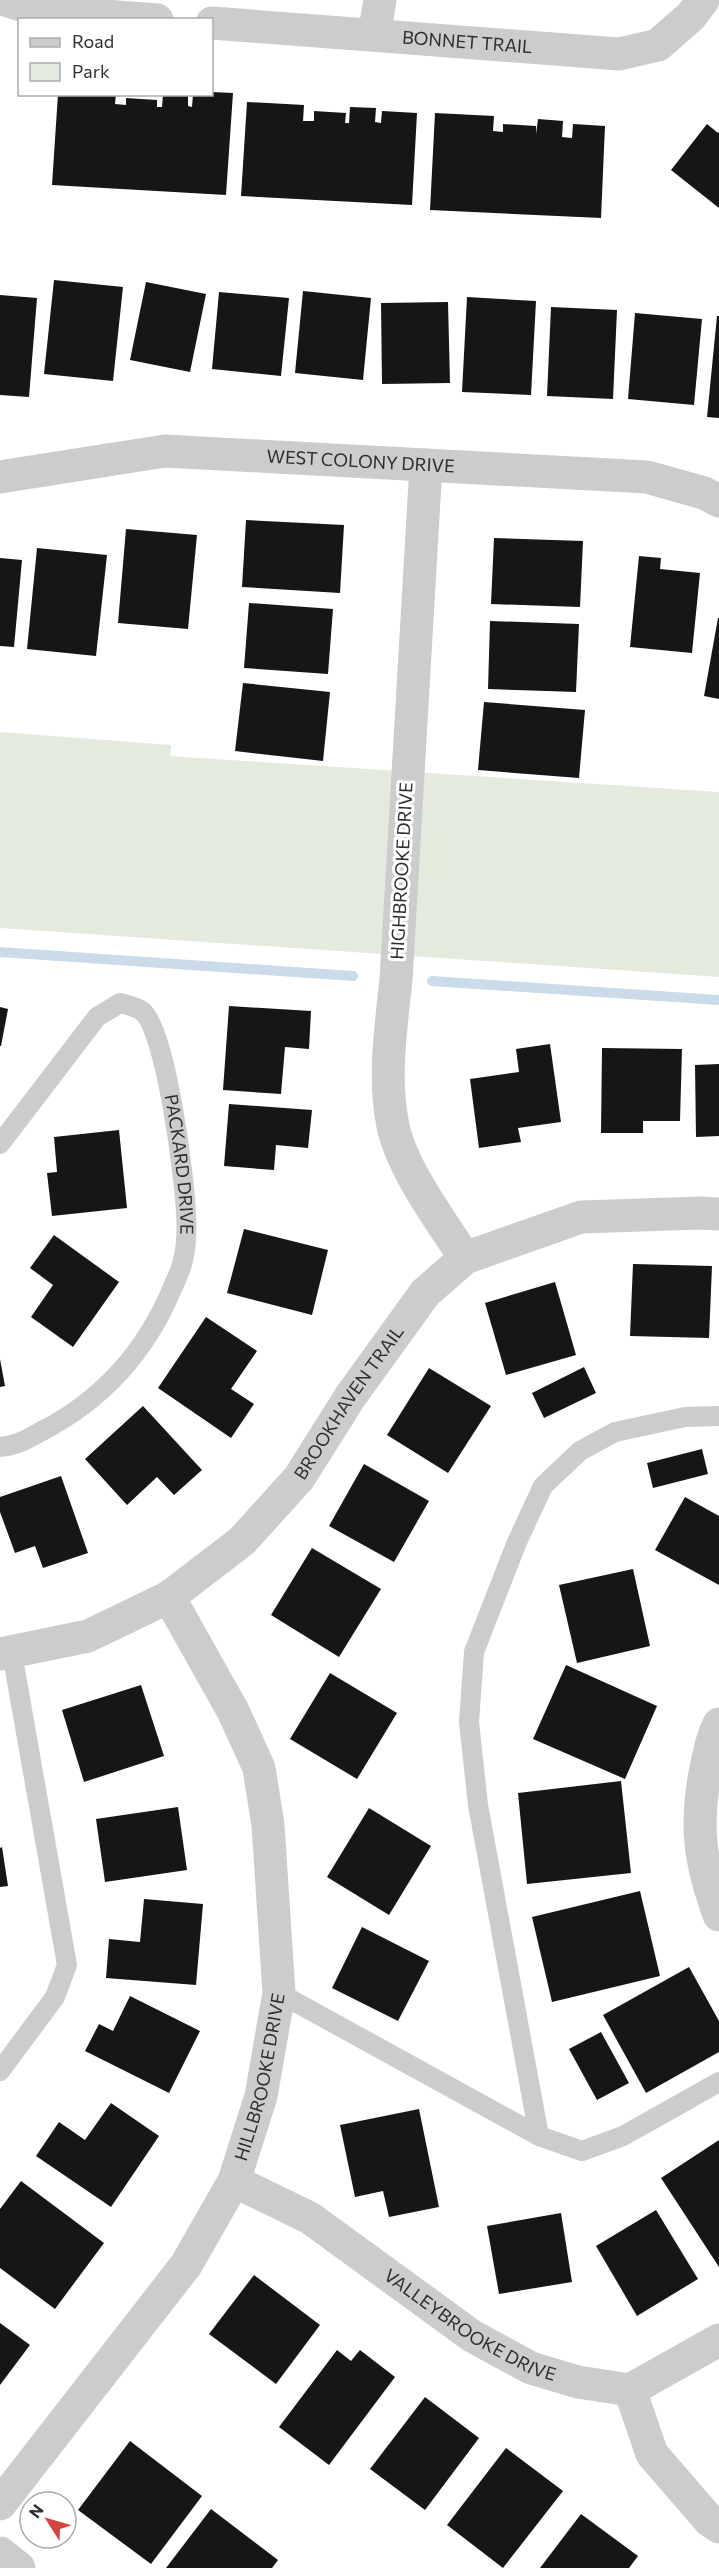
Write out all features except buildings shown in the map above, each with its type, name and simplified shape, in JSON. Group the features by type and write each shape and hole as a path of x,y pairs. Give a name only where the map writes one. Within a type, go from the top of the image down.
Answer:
{"street":[{"path":"5,0 40,11 131,18"},
{"path":"374,35 380,0"},
{"name":"BONNET TRAIL","path":"213,23 619,54 658,45 691,16 703,0"},
{"name":"WEST COLONY DRIVE","path":"0,477 165,451 647,477 704,494 719,501"},
{"name":"HIGHBROOKE DRIVE","path":"426,465 396,980 388,1056 393,1126 414,1178 465,1258"},
{"name":"BROOKHAVEN TRAIL","path":"6,1653 88,1636 169,1597 242,1541 299,1478 350,1397 425,1293 465,1258 581,1217 700,1212 719,1214"},
{"name":"HILLBROOKE DRIVE","path":"0,2504 186,2265 234,2181 261,2096 279,1993 268,1825 259,1768 233,1711 169,1597"},
{"path":"719,1724 712,1737 702,1791 699,1835 705,1878 719,1915"},
{"name":"VALLEYBROOKE DRIVE","path":"234,2181 310,2218 472,2336 531,2368 578,2382 630,2390"},
{"path":"719,2340 630,2390 652,2454 709,2520 719,2527"},
{"path":"0,2553 19,2568"}],"lane":[{"name":"PACKARD DRIVE","path":"0,1144 97,1017 120,1003 142,1011 155,1030 180,1150 186,1216 182,1264 162,1311 138,1352 104,1390 56,1424 15,1446 0,1448"},
{"path":"539,2136 478,1805 469,1722 474,1653 517,1542 543,1486 580,1451 615,1432 685,1417 719,1416"},
{"path":"0,2071 55,1998 67,1965 6,1653"},
{"path":"279,1993 539,2136 582,2151 623,2136 719,2082"}],"green space":[{"path":"0,732 171,745 170,756 719,792 719,977 0,928"}],"waterway":[{"path":"0,952 353,976"},
{"path":"432,981 719,1000"}]}
